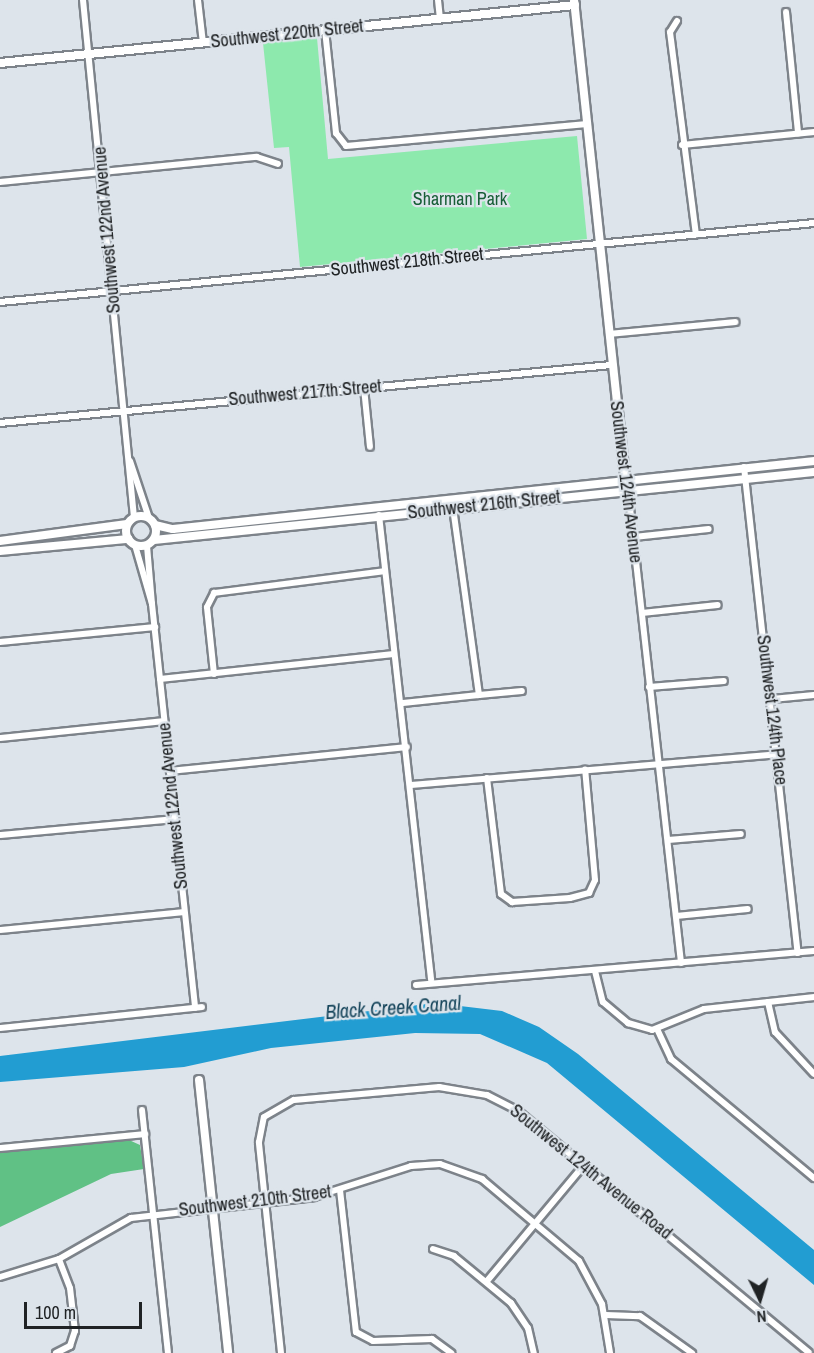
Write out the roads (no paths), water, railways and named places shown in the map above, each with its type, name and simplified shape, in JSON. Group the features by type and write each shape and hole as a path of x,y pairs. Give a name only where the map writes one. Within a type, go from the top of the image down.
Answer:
{"street":[{"name":"Southwest 122nd Avenue","path":"82,0 102,172 134,517"},
{"path":"198,0 203,43"},
{"path":"438,0 440,19"},
{"name":"Southwest 220th Street","path":"0,63 440,19 574,3"},
{"name":"Southwest 124th Avenue","path":"574,3 611,365 634,537 681,963"},
{"path":"786,12 798,133"},
{"path":"677,21 670,32 682,146 696,234"},
{"path":"325,30 340,143 355,148 587,124"},
{"path":"682,146 814,132"},
{"path":"0,182 257,157 278,164"},
{"name":"Southwest 218th Street","path":"0,303 814,223"},
{"path":"608,334 735,322"},
{"name":"Southwest 217th Street","path":"0,423 611,365"},
{"path":"364,388 370,447"},
{"name":"Southwest 122nd Avenue","path":"129,461 149,518"},
{"name":"Southwest 216th Street","path":"156,525 173,529 481,493 814,461"},
{"name":"Southwest 124th Place","path":"744,467 772,699 798,953"},
{"name":"Southwest 216th Street","path":"150,543 379,515 814,472"},
{"path":"431,980 403,703 394,654 379,515 400,505 481,493"},
{"path":"453,508 479,695"},
{"path":"0,541 127,524 134,517 149,518 156,525 150,543 135,545 128,539 127,524"},
{"path":"634,537 710,529"},
{"path":"0,551 128,539"},
{"name":"Southwest 122nd Avenue","path":"0,1028 198,1008 184,912 152,604 150,543"},
{"name":"Southwest 122nd Avenue","path":"135,545 152,604"},
{"path":"214,674 207,607 214,593 386,571"},
{"path":"642,613 718,605"},
{"path":"0,642 155,627"},
{"path":"160,680 394,654"},
{"path":"649,687 724,681"},
{"path":"403,703 522,691"},
{"path":"772,699 814,695"},
{"path":"0,738 165,721"},
{"path":"170,771 407,747"},
{"path":"411,785 778,754"},
{"path":"487,778 498,883 506,900 570,898 592,890 585,769"},
{"path":"0,835 175,819"},
{"path":"668,840 741,834"},
{"path":"676,916 748,909"},
{"path":"0,930 184,912"},
{"path":"416,985 431,980 595,971 814,951"},
{"path":"595,971 603,1002 628,1023 658,1030 704,1009 814,997"},
{"path":"768,1002 775,1032 814,1074"},
{"path":"658,1030 671,1059 814,1178"},
{"path":"199,1080 228,1353"},
{"name":"Southwest 124th Avenue Road","path":"265,1203 259,1135 267,1113 280,1103 304,1099 464,1089 508,1105 584,1165 808,1353"},
{"path":"142,1110 168,1353"},
{"path":"0,1148 145,1134"},
{"name":"Southwest 210th Street","path":"0,1277 59,1258 124,1220 154,1214 265,1203 340,1190 411,1166 440,1164 482,1179 537,1224 585,1269 606,1315 610,1353"},
{"path":"487,1281 584,1165"},
{"path":"340,1190 356,1332 373,1341 432,1339 451,1353"},
{"path":"265,1203 281,1353"},
{"path":"434,1249 454,1256 487,1281 523,1320 534,1353"},
{"path":"56,1353 74,1340 70,1288 59,1258"},
{"path":"606,1315 640,1316 692,1353"}],"water":[{"name":"Black Creek Canal","path":"435,1003 502,1011 539,1027 578,1054 814,1250 814,1285 547,1063 480,1034 415,1033 271,1048 184,1067 0,1082 0,1056"}],"park label":[{"name":"Sharman Park","path":"460,199"}]}
